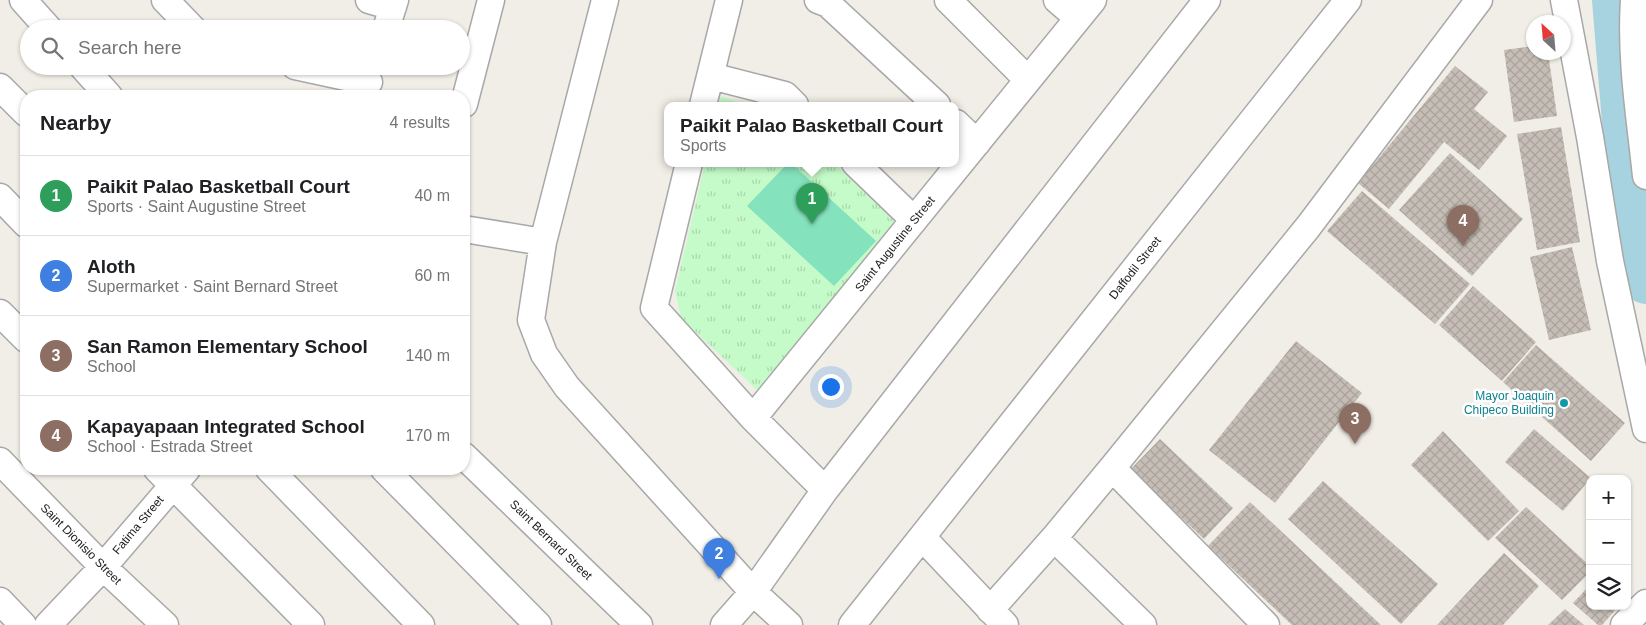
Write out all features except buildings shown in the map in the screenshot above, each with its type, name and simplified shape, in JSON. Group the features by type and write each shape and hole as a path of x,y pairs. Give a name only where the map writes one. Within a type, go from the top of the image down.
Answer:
{"street":[{"path":"23,0 41,20"},
{"path":"165,0 184,20"},
{"path":"468,90 491,0"},
{"path":"605,0 543,242 531,320 544,354 567,387 753,592 789,625"},
{"path":"704,102 729,0"},
{"path":"818,0 828,4 934,102"},
{"path":"948,0 1028,80"},
{"path":"1057,0 1086,9"},
{"name":"Daffodil Street","path":"852,625 1348,0"},
{"path":"922,537 997,618 1054,538 1308,227 1479,0"},
{"path":"1564,0 1590,137 1610,261 1646,429"},
{"path":"1634,0 1633,20 1636,78 1646,176"},
{"path":"724,625 753,592 825,490 1199,3"},
{"name":"Saint Augustine Street","path":"959,165 1086,9"},
{"path":"90,75 104,90"},
{"path":"340,75 370,81"},
{"path":"710,76 785,95 792,102"},
{"path":"0,87 20,107"},
{"path":"959,126 977,143"},
{"path":"688,167 654,308 753,418 825,490"},
{"path":"859,167 914,220"},
{"name":"Saint Augustine Street","path":"753,418 957,167"},
{"path":"0,197 20,218"},
{"path":"470,230 543,242"},
{"path":"0,313 20,333"},
{"name":"Saint Dionisio Street","path":"0,461 103,567 165,625"},
{"name":"Saint Bernard Street","path":"470,462 639,625"},
{"path":"1112,468 1266,625"},
{"name":"Fatima Street","path":"48,625 103,567 171,475"},
{"path":"173,475 311,625"},
{"path":"275,475 420,625"},
{"path":"390,475 538,625"},
{"path":"1054,538 1143,625"},
{"path":"0,601 23,625"},
{"path":"1624,625 1646,603"}],"green space":[{"path":"721,96 736,102 720,102"},
{"path":"704,167 838,167 899,226 757,390 681,318 675,291"},
{"path":"784,167 795,167 876,241 834,286 747,206"}],"waterway":[{"path":"1615,0 1629,171 1646,281"}],"place":[{"name":"Paikit Palao Basketball Court","path":"812,224"},
{"name":"Kapayapaan Integrated School","path":"1463,246"},
{"name":"Mayor Joaquin Chipeco Building","path":"1564,403"},
{"name":"San Ramon Elementary School","path":"1355,444"},
{"name":"Aloth","path":"719,579"}]}
